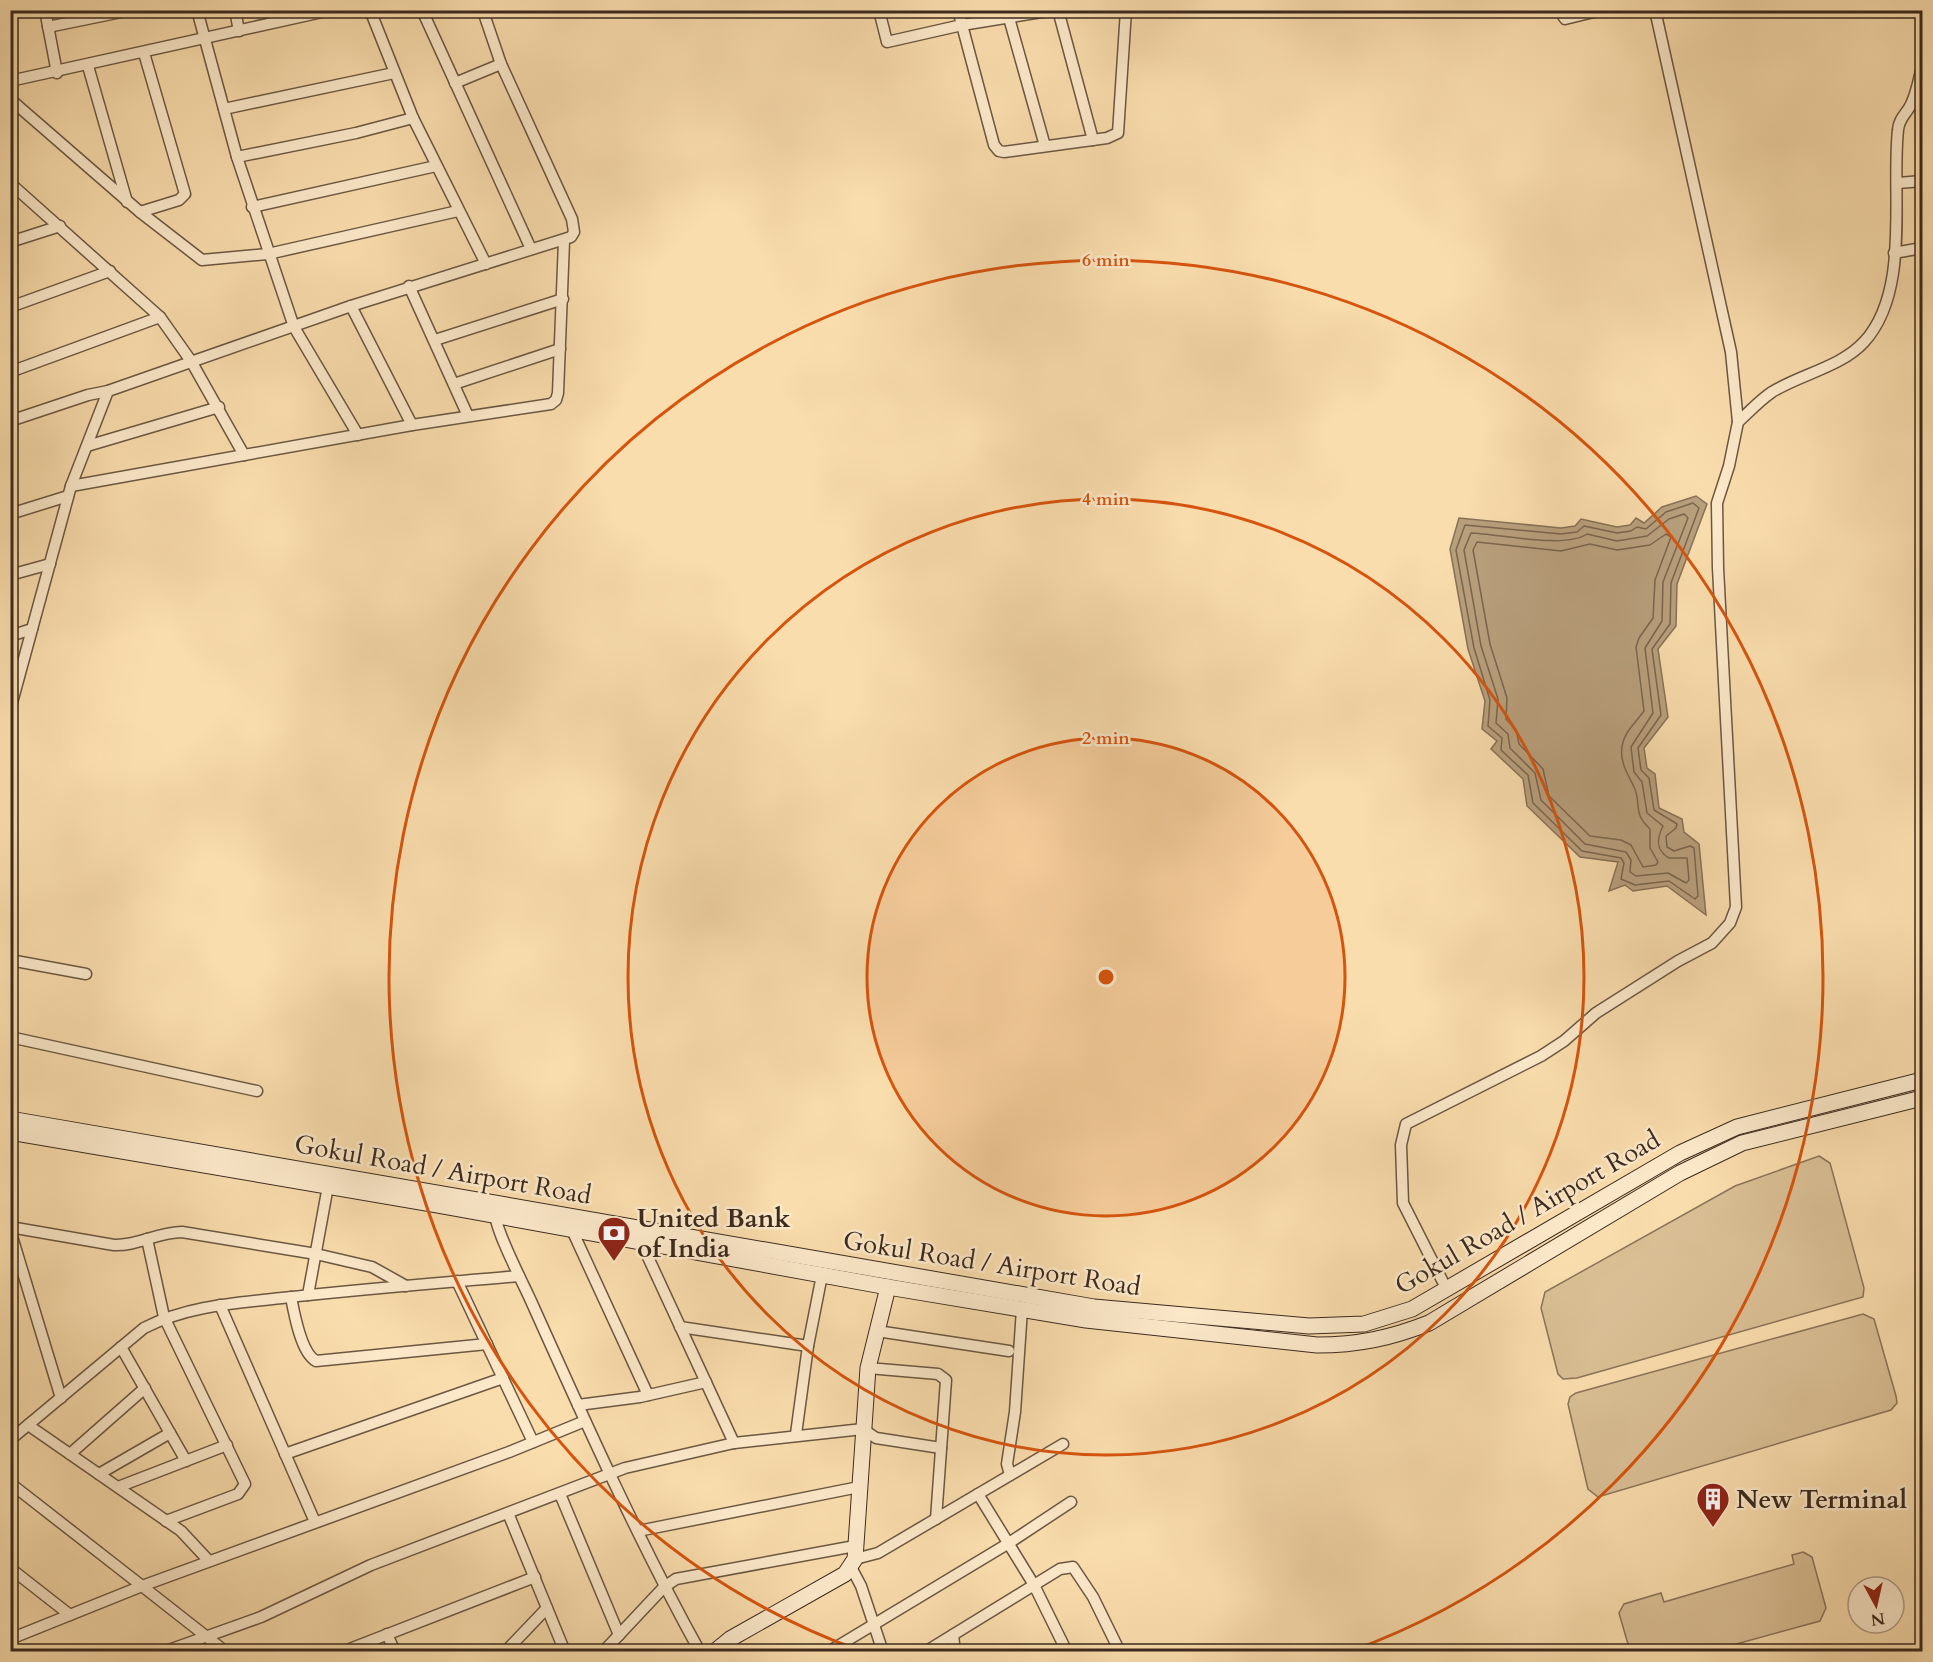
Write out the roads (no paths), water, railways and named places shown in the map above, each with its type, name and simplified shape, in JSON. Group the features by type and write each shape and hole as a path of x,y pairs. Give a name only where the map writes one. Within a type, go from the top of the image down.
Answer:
{"main road":[{"name":"Gokul Road / Airport Road","path":"10,1119 495,1209 1094,1307 1309,1326 1364,1324 1412,1309 1680,1153 1737,1127 1923,1080"},
{"path":"10,1132 328,1186 495,1209 572,1230 1086,1320 1282,1341 1349,1345 1400,1335 1429,1323 1680,1173 1742,1143 1923,1098"},
{"path":"714,1652 730,1639 845,1574 854,1557 868,1368 888,1287"},
{"path":"1364,1324 1366,1343"},
{"path":"1346,1325 1349,1345"}],"street":[{"path":"45,10 57,73"},
{"path":"48,27 131,10"},
{"path":"197,10 252,207 294,327 358,435"},
{"path":"235,10 239,31"},
{"path":"10,81 57,73 331,10"},
{"path":"370,10 413,118 486,264"},
{"path":"422,10 531,249"},
{"path":"879,10 887,42 1056,10 1093,140"},
{"path":"958,10 996,149 1004,152 1113,137 1118,133 1126,10"},
{"path":"1559,10 1565,19 1602,10"},
{"path":"1447,1290 1403,1203 1401,1145 1406,1124 1541,1056 1564,1041 1596,1013 1678,961 1712,943 1730,923 1736,907 1718,568 1717,503 1730,466 1738,422 1731,352 1658,11"},
{"path":"10,422 88,395 108,391 409,286 564,241 574,232 572,219 501,64 484,14"},
{"path":"1009,18 1045,146"},
{"path":"140,212 179,200 185,194 144,53"},
{"path":"455,83 501,64"},
{"path":"88,66 128,202"},
{"path":"1738,422 1773,392 1849,354 1862,344 1883,314 1894,253 1900,122 1912,103 1923,67"},
{"path":"224,109 394,73"},
{"path":"10,99 128,202 202,260 268,254 458,211"},
{"path":"237,157 356,133 413,118"},
{"path":"252,207 436,166"},
{"path":"1898,183 1923,181"},
{"path":"10,183 160,317 191,361 244,455"},
{"path":"10,242 60,226"},
{"path":"10,514 70,491 244,455 412,425 551,404 556,400 563,299 564,241"},
{"path":"1894,253 1923,249"},
{"path":"10,307 110,271"},
{"path":"409,286 468,416"},
{"path":"435,340 563,299"},
{"path":"351,306 412,425"},
{"path":"10,372 160,317"},
{"path":"454,384 560,349"},
{"path":"10,710 70,491 108,391"},
{"path":"87,446 219,407"},
{"path":"10,575 50,564"},
{"path":"10,636 32,629"},
{"path":"10,960 86,974"},
{"path":"10,1037 257,1091"},
{"path":"308,1295 328,1186"},
{"path":"495,1209 519,1276 585,1421 664,1587 700,1652"},
{"path":"61,1398 10,1228 114,1245 125,1245 182,1232 316,1254 372,1267 406,1286"},
{"path":"572,1230 648,1395"},
{"path":"147,1239 164,1317 243,1478 243,1490 166,1521"},
{"path":"641,1242 734,1443"},
{"path":"796,1434 808,1346 822,1275"},
{"path":"10,1440 144,1328 164,1317 220,1305 519,1276"},
{"path":"457,1281 533,1442"},
{"path":"291,1297 297,1325 309,1355 316,1361 487,1344"},
{"path":"220,1305 315,1522"},
{"path":"1010,1475 1007,1464 1015,1412 1022,1309"},
{"path":"680,1327 808,1346"},
{"path":"877,1331 1009,1351"},
{"path":"122,1347 186,1461"},
{"path":"868,1368 943,1376 946,1384 936,1519"},
{"path":"285,1454 503,1378"},
{"path":"578,1405 648,1395 705,1382"},
{"path":"70,1454 145,1388"},
{"path":"10,1639 210,1560 585,1421"},
{"path":"28,1425 187,1536 210,1560"},
{"path":"163,1652 261,1617 371,1565 645,1463 734,1443 796,1434 863,1429 876,1438 941,1448"},
{"path":"99,1474 170,1433"},
{"path":"603,1652 664,1587 684,1576 854,1557 878,1552 1063,1444"},
{"path":"118,1487 227,1445"},
{"path":"10,1483 226,1652"},
{"path":"638,1531 859,1487"},
{"path":"560,1494 619,1635"},
{"path":"978,1494 1034,1585 1067,1652"},
{"path":"828,1652 1071,1502"},
{"path":"508,1513 566,1652"},
{"path":"854,1557 883,1652"},
{"path":"925,1652 1066,1567 1077,1570 1120,1652"},
{"path":"10,1568 70,1615"},
{"path":"342,1652 535,1577"},
{"path":"505,1652 547,1608"},
{"path":"387,1634 395,1652"},
{"path":"953,1635 955,1652"}],"water":[{"path":"1696,496 1707,504 1677,584 1676,626 1658,649 1668,717 1644,748 1647,768 1655,774 1659,808 1682,819 1684,832 1699,844 1706,915 1667,886 1633,891 1625,885 1609,891 1618,862 1580,857 1527,806 1523,779 1491,749 1497,741 1482,729 1485,701 1468,649 1450,549 1459,518 1561,528 1575,526 1581,519 1617,527 1630,525 1636,518 1644,523 1662,507"}],"place":[{"name":"United Bank of India","path":"614,1262"},
{"name":"New Terminal","path":"1713,1528"}]}
